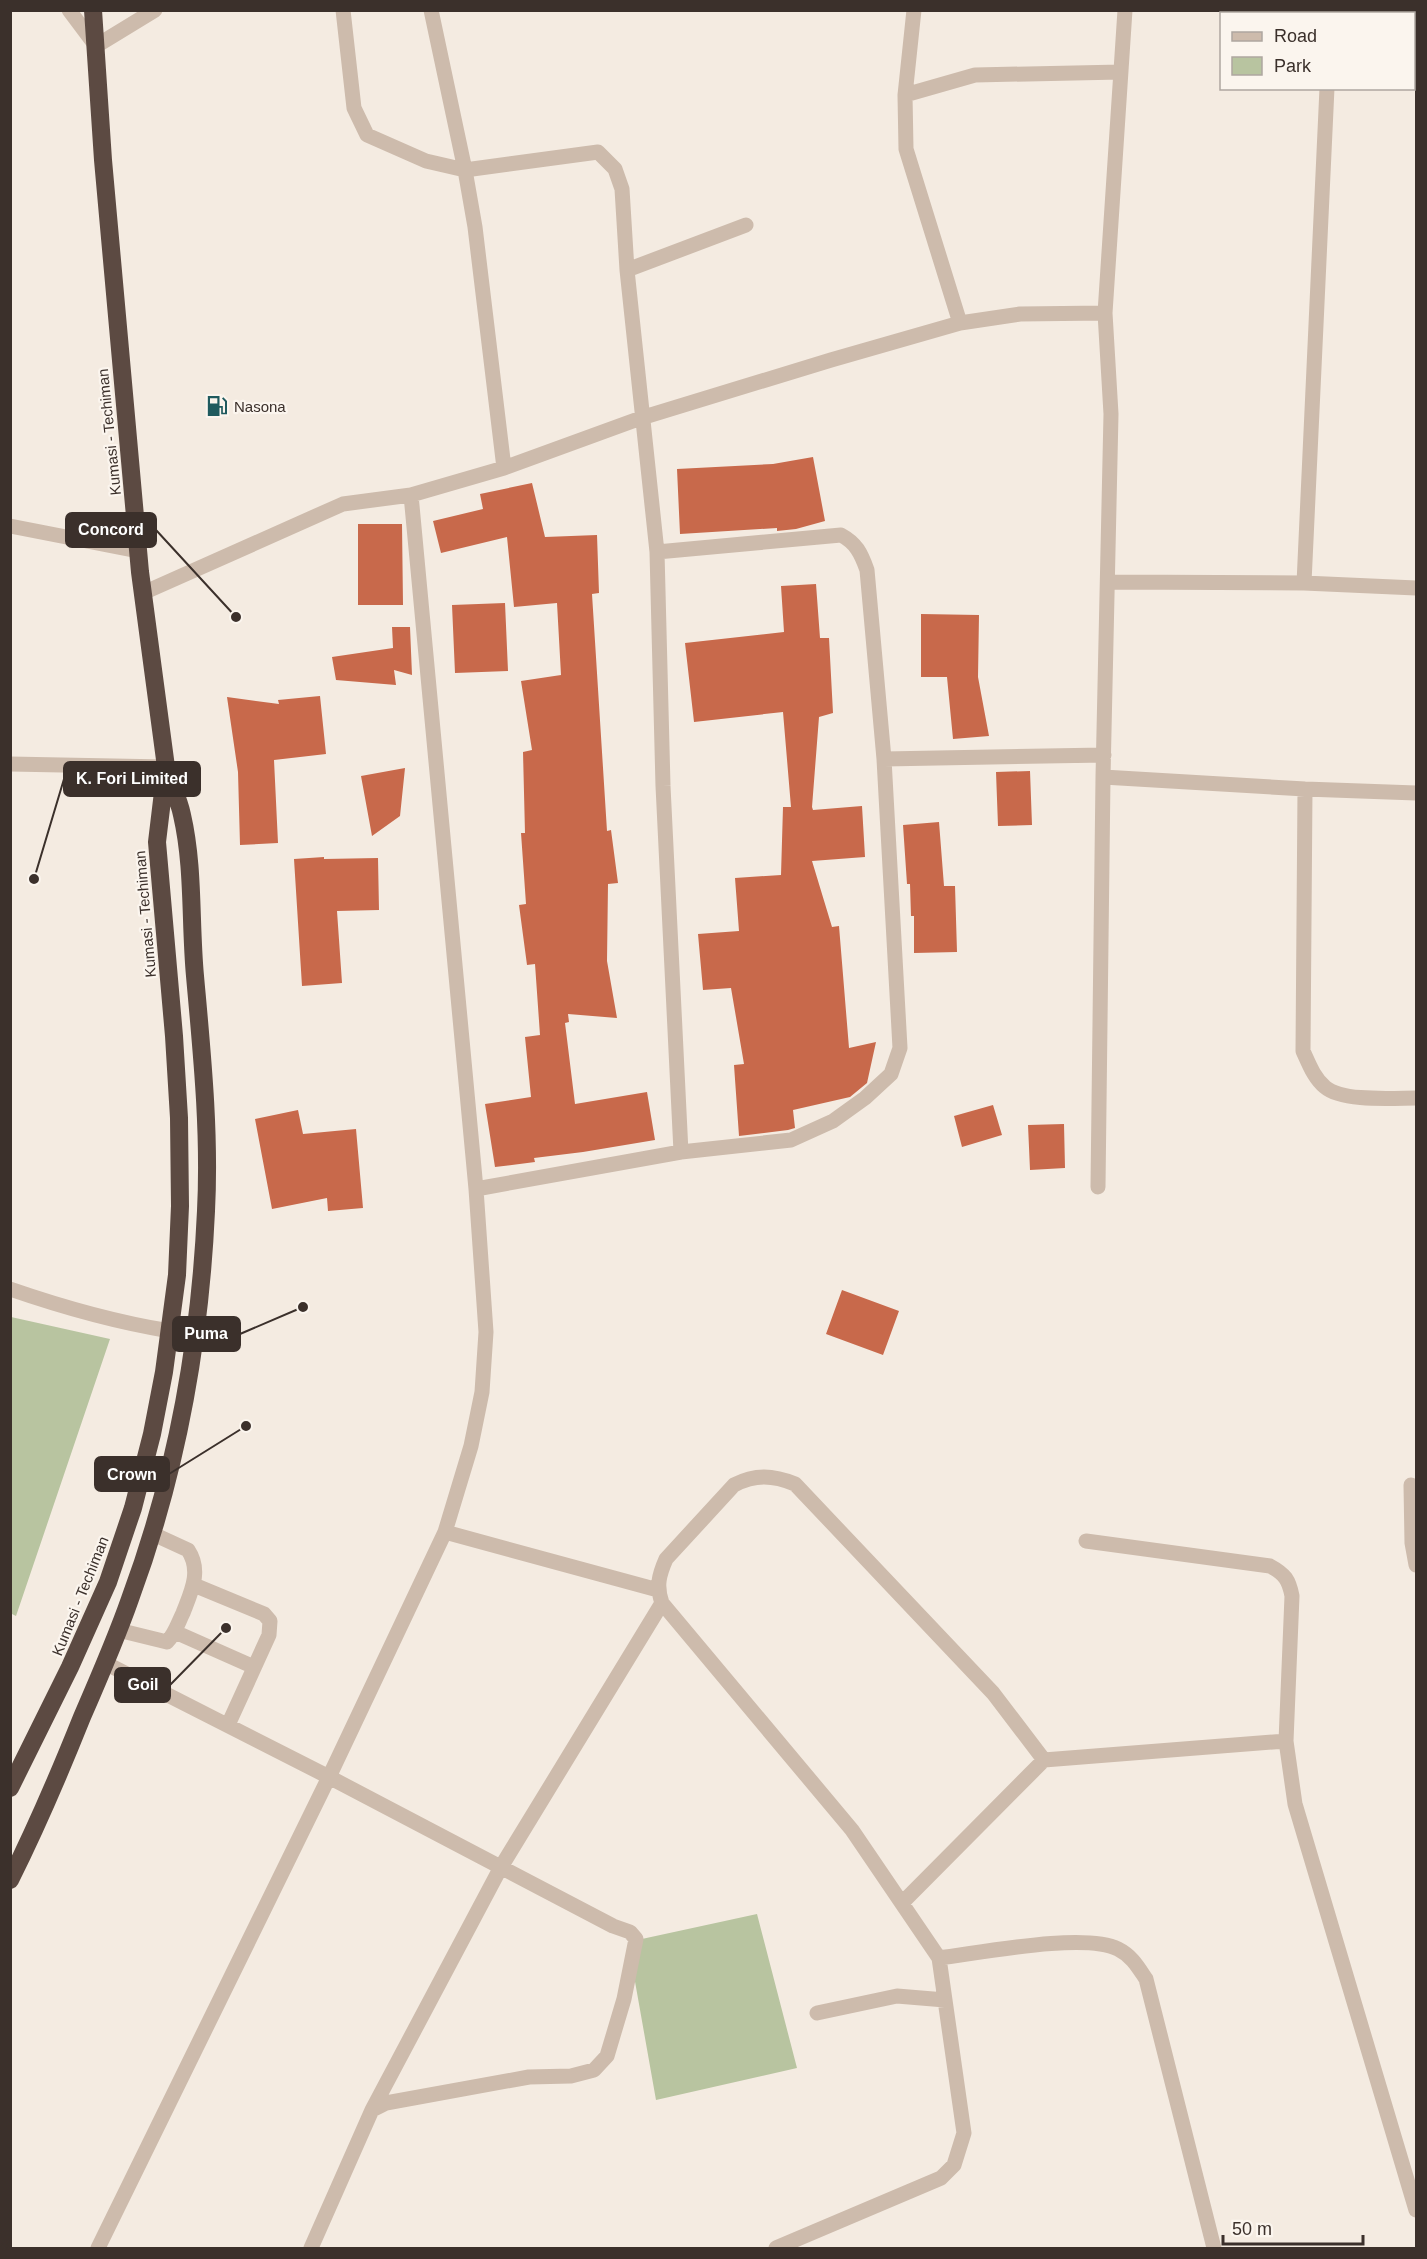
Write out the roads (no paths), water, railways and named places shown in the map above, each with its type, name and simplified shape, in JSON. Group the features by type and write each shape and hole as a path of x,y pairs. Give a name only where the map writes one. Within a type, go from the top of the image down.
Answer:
{"highway":[{"name":"Kumasi - Techiman","path":"10,1788 70,1667 108,1582 133,1508 152,1434 177,1275 180,1206 179,1118 157,842 166,767 142,593 104,171 93,10"},
{"path":"10,1880 34,1832 131,1598 171,1464 190,1375 201,1291 207,1158 205,1078 194,970 187,842 182,813 166,767"}],"street":[{"path":"69,10 96,46 155,10"},
{"path":"343,10 354,108 368,135 426,161 465,170 598,152 615,169 622,189 641,418 657,552 663,786 681,1152"},
{"path":"431,10 475,227 504,468"},
{"path":"914,10 905,96 906,149 960,323"},
{"path":"1098,1187 1103,777 1111,414 1106,314 1125,10"},
{"path":"905,96 975,75 1121,72"},
{"path":"1304,583 1327,90"},
{"path":"627,270 746,225"},
{"path":"142,593 343,504 411,495 504,468 641,418 960,323 1020,314 1106,314"},
{"path":"98,2248 329,1777 445,1532 471,1446 482,1392 486,1332 476,1189 411,495"},
{"path":"10,526 138,551"},
{"path":"476,1189 681,1152 791,1140 833,1121 865,1098 891,1074 900,1048 884,759 867,570 860,552 853,542 841,535 657,552"},
{"path":"1108,582 1304,583 1416,588"},
{"path":"884,759 1104,754"},
{"path":"10,764 166,767"},
{"path":"1103,777 1416,793"},
{"path":"1305,789 1303,1051 1311,1070 1326,1088 1357,1098 1416,1098"},
{"path":"10,1289 52,1303 139,1326 170,1331"},
{"path":"311,2248 372,2110 501,1867 660,1596 660,1572 666,1559 734,1485 748,1478 762,1476 781,1478 795,1484 993,1693 1044,1760"},
{"path":"1411,1485 1412,1543 1416,1565"},
{"path":"445,1532 660,1596 852,1830 939,1958 964,2133 954,2165 941,2178 776,2248"},
{"path":"118,1630 164,1643 170,1640 194,1585 195,1566 188,1550 152,1533"},
{"path":"1086,1541 1270,1566 1283,1573 1289,1582 1292,1596 1286,1742 1295,1804 1416,2210"},
{"path":"194,1585 268,1617 271,1627 228,1725"},
{"path":"175,1632 254,1667"},
{"path":"105,1663 613,1926 630,1932 636,1939 624,1999 607,2056 594,2070 571,2076 529,2077 386,2103 372,2110"},
{"path":"902,1903 1044,1760 1071,1756 1286,1742"},
{"path":"939,1958 1068,1942 1097,1943 1118,1949 1134,1960 1146,1979 1214,2248"},
{"path":"817,2013 897,1996 945,2000"}],"place":[{"name":"Nasona","path":"217,406"},
{"name":"Concord","path":"236,617"},
{"name":"K. Fori Limited","path":"34,879"},
{"name":"Puma","path":"303,1307"},
{"name":"Crown","path":"246,1426"},
{"name":"Goil","path":"226,1628"}]}
